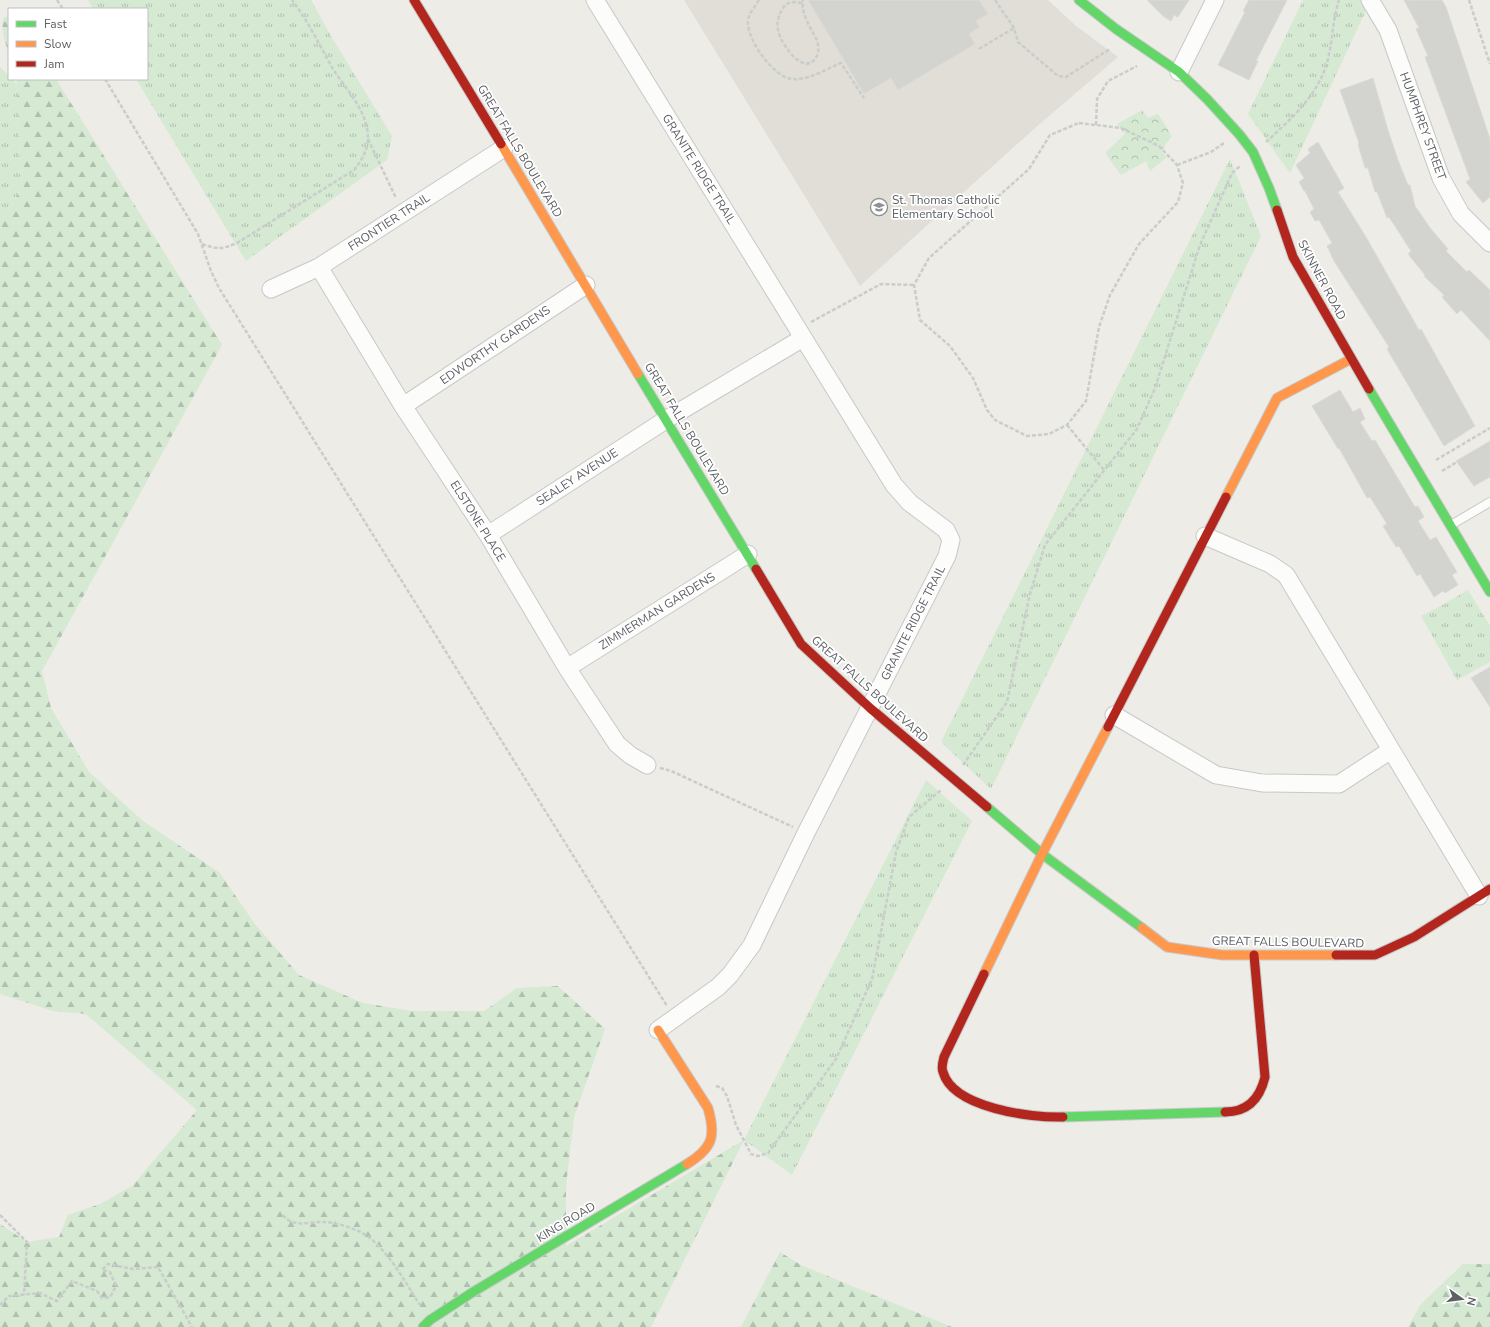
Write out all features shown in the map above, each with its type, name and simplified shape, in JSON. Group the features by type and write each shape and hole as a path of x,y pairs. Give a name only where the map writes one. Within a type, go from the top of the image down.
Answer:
{"street":[{"name":"GREAT FALLS BOULEVARD","path":"414,0 801,644 870,708 1042,854 1167,947 1222,955 1375,955 1414,937 1485,892"},
{"name":"GRANITE RIDGE TRAIL","path":"595,0 894,485 910,503 946,530 951,540 946,556 806,833 752,945 740,962 718,987 658,1030"},
{"name":"SKINNER ROAD","path":"1079,0 1111,25 1179,72 1207,99 1239,134 1253,152 1269,188 1293,257 1351,359 1490,592"},
{"path":"1179,72 1215,0"},
{"name":"HUMPHREY STREET","path":"1370,0 1388,30 1441,178 1461,214 1490,243"},
{"name":"FRONTIER TRAIL","path":"271,289 318,267 504,148"},
{"name":"ELSTONE PLACE","path":"318,267 403,406 488,535 567,668 617,744 630,755 647,765"},
{"name":"EDWORTHY GARDENS","path":"403,406 586,285"},
{"path":"667,419 800,334"},
{"path":"1254,955 1265,1077 1262,1092 1251,1104 1234,1112 1057,1117 1011,1113 974,1102 949,1085 942,1071 944,1057 1042,854 1277,398 1351,359"},
{"name":"SEALEY AVENUE","path":"488,535 667,419"},
{"path":"1206,536 1270,564 1286,576 1391,750 1485,892"},
{"name":"ZIMMERMAN GARDENS","path":"567,668 748,554"},
{"path":"1114,715 1216,775 1262,783 1339,784 1391,750"},
{"name":"KING ROAD","path":"423,1327 430,1320 473,1292 549,1245 693,1160 709,1145 712,1131 712,1120 708,1108 658,1030"}],"lane":[{"path":"1450,526 1490,502"}],"path":[{"path":"292,0 302,12 334,70 360,108 366,123 368,138 396,198"},
{"path":"759,0 749,16 748,26 756,48 763,58 782,74 790,78 809,77 841,63 864,98"},
{"path":"995,0 1014,28 1018,42 1058,76 1066,77 1110,49"},
{"path":"715,1086 722,1088 727,1096 736,1125 751,1154 758,1156 768,1153 836,1059 872,979 896,852 909,817 953,779 1007,702 1030,594 1045,545 1137,428 1155,388 1200,245 1232,173 1253,152 1286,124 1309,97 1320,81 1326,66 1339,0"},
{"path":"1469,0 1490,64"},
{"path":"803,2 804,14 818,44 815,60 806,64 793,57 781,41 777,30 779,15 786,4 803,2"},
{"path":"979,49 1014,28"},
{"path":"1096,125 1097,99 1108,81 1137,66"},
{"path":"106,80 186,211 198,234 219,288 669,1009"},
{"path":"1079,123 1121,128 1160,146 1177,165 1183,183 1178,202 1139,244 1110,295 1099,327 1086,401 1067,425 1049,434 1027,436 995,420 987,410 973,378 950,346 920,320 914,285 929,258 1029,169 1050,136 1079,123"},
{"path":"1177,165 1211,152 1239,134"},
{"path":"202,244 214,249 225,248 354,170 362,159 368,138"},
{"path":"800,334 881,284 914,285"},
{"path":"1067,425 1104,470"},
{"path":"1436,460 1490,428"},
{"path":"1442,471 1457,462"},
{"path":"647,765 671,771 806,833"},
{"path":"283,1215 287,1220 294,1223 324,1222 338,1224 356,1230 372,1240 394,1266 430,1320"},
{"path":"0,1216 27,1242 24,1295"},
{"path":"0,1305 9,1296 40,1293 57,1301 72,1281 97,1291 102,1298 110,1297 116,1286 110,1272 102,1270 108,1264 133,1269 158,1267 192,1327"}],"shaded area":[{"name":"St. Thomas Catholic Elementary School","path":"684,0 1048,0 1076,26 1118,57 1035,128 860,286"}],"green space":[{"path":"88,0 311,0 331,36 392,136 387,160 246,261 137,80 148,80 148,8 92,8"},
{"path":"1303,0 1371,0 1290,173 1248,114"},
{"path":"4,17 8,17 8,50 3,31"},
{"path":"0,67 8,75 8,80 13,80 17,85 21,189 0,222"},
{"path":"16,80 57,80 222,345 42,671 51,708 89,772 143,821 220,873 254,923 299,975 363,1003 412,1011 484,1011 517,988 558,986 605,1029 574,1117 566,1186 566,1246 744,1140 651,1327 0,1327 0,1224 27,1242 59,1237 68,1215 100,1204 132,1186 197,1110 86,1014 53,1011 0,994 0,222 21,189"},
{"path":"1142,110 1148,118 1158,114 1172,136 1161,151 1167,157 1150,171 1146,161 1121,175 1105,153 1125,134 1117,124"},
{"path":"1230,159 1261,236 991,789 941,742"},
{"path":"1468,590 1490,626 1490,662 1457,680 1421,616"},
{"path":"926,780 972,821 792,1175 744,1140"},
{"path":"780,1252 801,1265 952,1327 741,1327"},
{"path":"1463,1264 1490,1264 1490,1327 1408,1327 1421,1304"}],"building":[{"path":"808,0 979,0 988,14 976,21 980,27 969,34 975,44 898,90 891,78 864,94"},
{"path":"1147,0 1189,0 1178,17 1174,15 1171,21 1163,16"},
{"path":"1249,0 1287,0 1256,61 1258,61 1249,80 1218,65 1245,12 1243,11"},
{"path":"1404,0 1442,0 1446,7 1490,139 1490,197 1483,203 1466,182 1470,179 1425,57 1428,56 1416,29 1419,28"},
{"path":"1373,78 1388,130 1408,185 1410,185 1415,206 1431,229 1448,249 1446,251 1467,272 1469,270 1490,290 1490,341 1461,310 1457,314 1442,297 1444,295 1424,276 1425,275 1408,254 1411,251 1389,217 1387,218 1377,192 1375,192 1368,168 1365,168 1358,144 1359,143 1340,90"},
{"path":"1318,142 1344,188 1338,192 1366,237 1419,330 1421,329 1475,426 1444,446 1387,349 1389,347 1334,261 1327,246 1332,243 1319,220 1315,221 1310,212 1314,209 1299,182 1304,178 1296,165 1310,153 1308,149"},
{"path":"1340,390 1353,412 1360,408 1365,419 1360,422 1372,441 1375,440 1415,507 1418,506 1424,517 1418,521 1430,540 1436,537 1457,572 1452,575 1458,585 1445,593 1443,591 1434,597 1420,574 1417,576 1399,546 1396,547 1383,526 1387,524 1370,497 1367,498 1339,448 1338,449 1312,406"},
{"path":"1490,441 1490,477 1474,486 1456,461"},
{"path":"1490,667 1490,707 1471,678"}],"traffic: fast":[{"path":"1079,0 1116,29 1179,72 1207,99 1239,134 1253,152 1277,210"},
{"path":"638,374 756,569"},
{"path":"1369,389 1490,592"},
{"path":"987,807 1042,854 1142,928"},
{"path":"1063,1117 1225,1112"},
{"path":"423,1327 430,1320 473,1292 687,1164"}],"traffic: slow":[{"path":"501,144 638,374"},
{"path":"1226,497 1277,398 1351,359"},
{"path":"984,974 1042,854 1108,727"},
{"path":"1142,928 1167,947 1222,955 1336,955"},
{"path":"658,1030 708,1108 712,1126 712,1134 707,1147 696,1158 687,1164"}],"traffic: jam":[{"path":"414,0 501,144"},
{"path":"1277,210 1293,257 1369,389"},
{"path":"1108,727 1226,497"},
{"path":"756,569 801,644 870,708 987,807"},
{"path":"1336,955 1375,955 1414,937 1490,889"},
{"path":"1225,1112 1240,1109 1252,1102 1260,1091 1265,1077 1254,955"},
{"path":"984,974 944,1057 942,1070 950,1084 961,1094 977,1102 1014,1113 1063,1117"}],"place":[{"name":"St. Thomas Catholic Elementary School","path":"879,207"}]}
